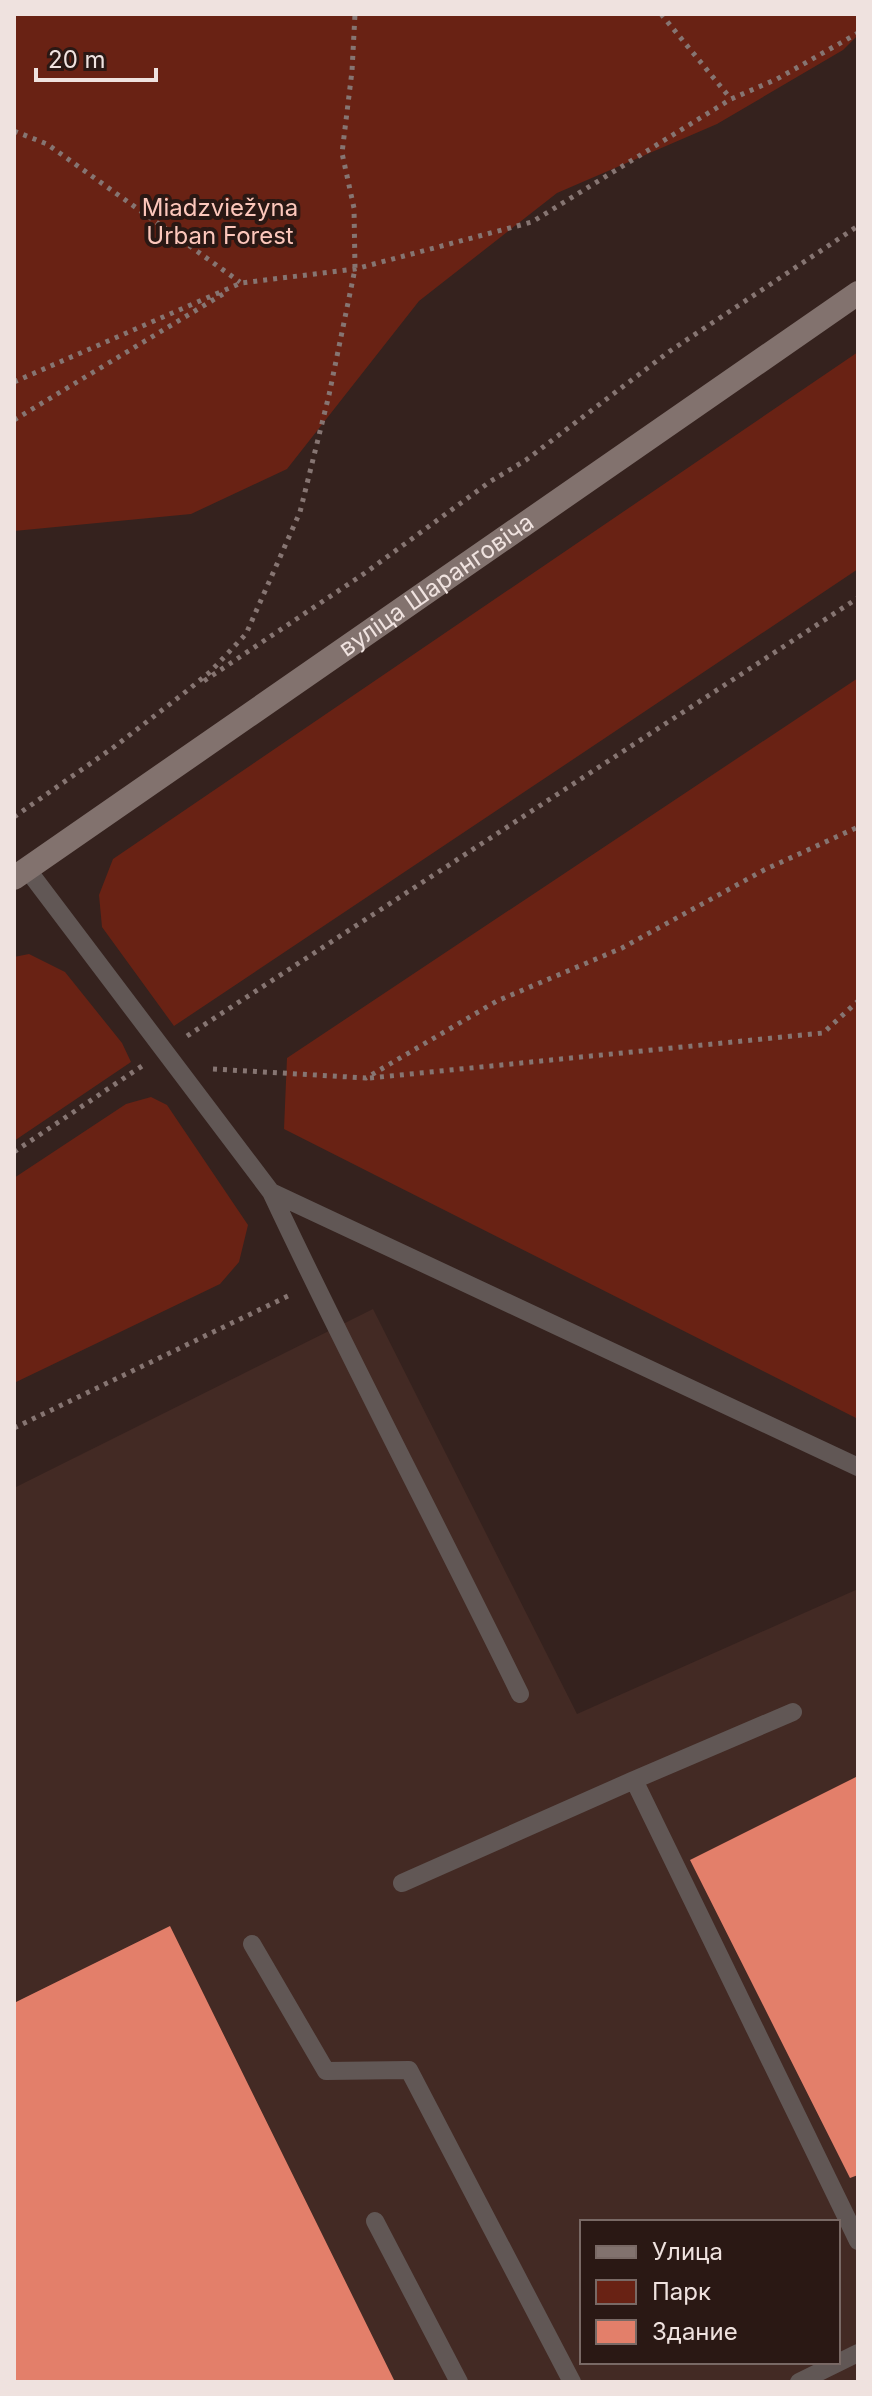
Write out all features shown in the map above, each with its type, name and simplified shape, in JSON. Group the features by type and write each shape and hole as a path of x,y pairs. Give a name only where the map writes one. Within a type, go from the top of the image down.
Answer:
{"main road":[{"name":"вуліца Шаранговіча","path":"20,874 858,293"}],"lane":[{"path":"20,874 178,1066 271,1192 520,1694"},
{"path":"271,1192 858,1467"},
{"path":"402,1883 793,1712"},
{"path":"634,1780 858,2241"},
{"path":"252,1944 326,2071 409,2070 572,2382"},
{"path":"375,2221 459,2382"},
{"path":"840,2362 858,2353"},
{"path":"799,2382 836,2364"}],"path":[{"path":"14,817 183,694 210,672 246,634 300,512 329,395 355,269 354,208 342,153 355,14"},
{"path":"661,14 731,99"},
{"path":"14,382 241,283 355,269 532,222 731,99 777,79 858,33"},
{"path":"14,131 47,144 241,283"},
{"path":"183,694 365,573 491,481 526,460 670,351 858,226"},
{"path":"14,420 241,283"},
{"path":"14,1152 165,1050 858,598"},
{"path":"366,1078 497,1001 622,948 764,870 858,827"},
{"path":"178,1066 366,1078 823,1033 858,1001"},
{"path":"14,1428 314,1283"}],"shaded area":[{"path":"373,1309 577,1714 858,1589 858,2382 14,2382 14,1488"}],"green space":[{"name":"Miadzviežyna Urban Forest","path":"14,14 858,14 858,35 843,50 717,124 557,193 419,301 287,469 191,514 14,531"},
{"path":"858,352 858,569 174,1026 102,927 99,895 113,859"},
{"path":"858,678 858,1419 284,1129 287,1058"},
{"path":"29,954 65,972 122,1043 131,1062 14,1141 14,957"},
{"path":"151,1097 167,1105 248,1225 239,1262 220,1284 14,1383 14,1178 126,1104"}],"building":[{"path":"858,1776 858,2175 850,2178 690,1860"},
{"path":"170,1926 395,2382 14,2382 14,2003"}]}
